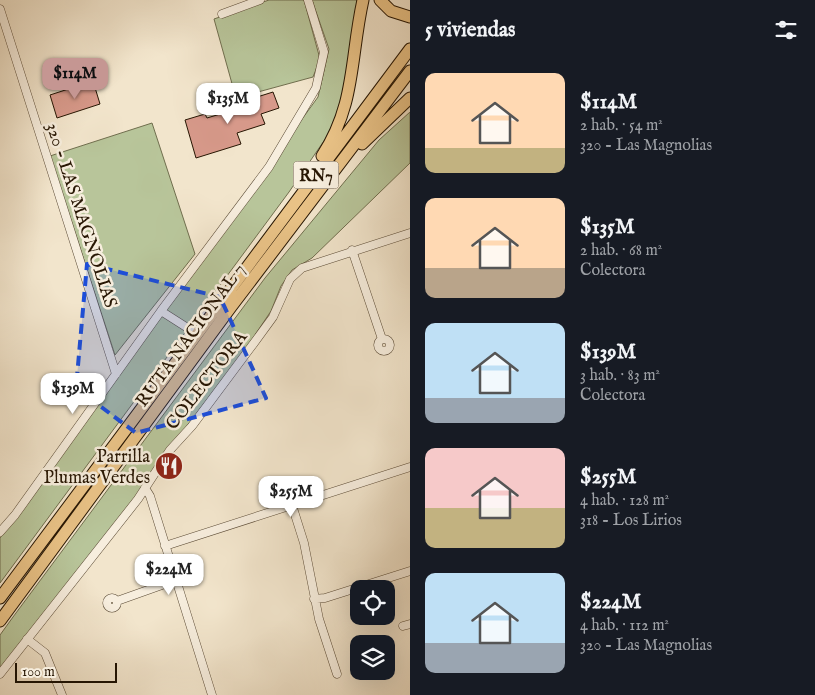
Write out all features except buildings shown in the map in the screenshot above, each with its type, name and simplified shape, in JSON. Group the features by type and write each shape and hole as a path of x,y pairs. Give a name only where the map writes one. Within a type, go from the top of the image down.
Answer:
{"highway":[{"path":"299,197 344,113 352,78 363,0"},
{"path":"380,0 391,11 410,17"},
{"name":"RUTA NACIONAL 7","path":"0,598 410,49"},
{"name":"RUTA NACIONAL 7","path":"0,621 410,70"},
{"path":"323,186 410,98"}],"street":[{"path":"222,14 260,0"},
{"path":"0,532 15,515 161,311 278,154 320,77 324,52 308,0"},
{"name":"320 - LAS MAGNOLIAS","path":"0,9 116,374"},
{"path":"382,339 352,250 410,233"},
{"name":"COLECTORA","path":"0,674 145,488 170,450 192,426 254,343 273,317 290,278 302,268 352,250"},
{"name":"COLECTORA","path":"161,311 197,334"},
{"path":"165,546 410,467"},
{"path":"145,488 150,496 212,695"},
{"path":"292,505 304,543 314,599 336,674"},
{"path":"314,599 325,598 410,571"},
{"path":"117,601 176,580"},
{"path":"27,639 45,653 62,695"}],"highlighted area":[{"path":"87,264 220,297 266,398 136,433 76,388"}],"green space":[{"path":"269,0 304,0 320,59 313,77 236,98 214,19"},
{"path":"312,0 357,0 347,89 330,132 289,192 0,583 0,538 31,499 69,441 318,97 329,49"},
{"path":"410,112 410,163 312,258 292,270 281,286 271,311 245,350 151,473 133,503 0,668 0,635 13,617 265,278 379,140"},
{"path":"152,123 195,254 115,355 50,156"}],"place":[{"name":"Parrilla Plumas Verdes","path":"169,466"}]}
